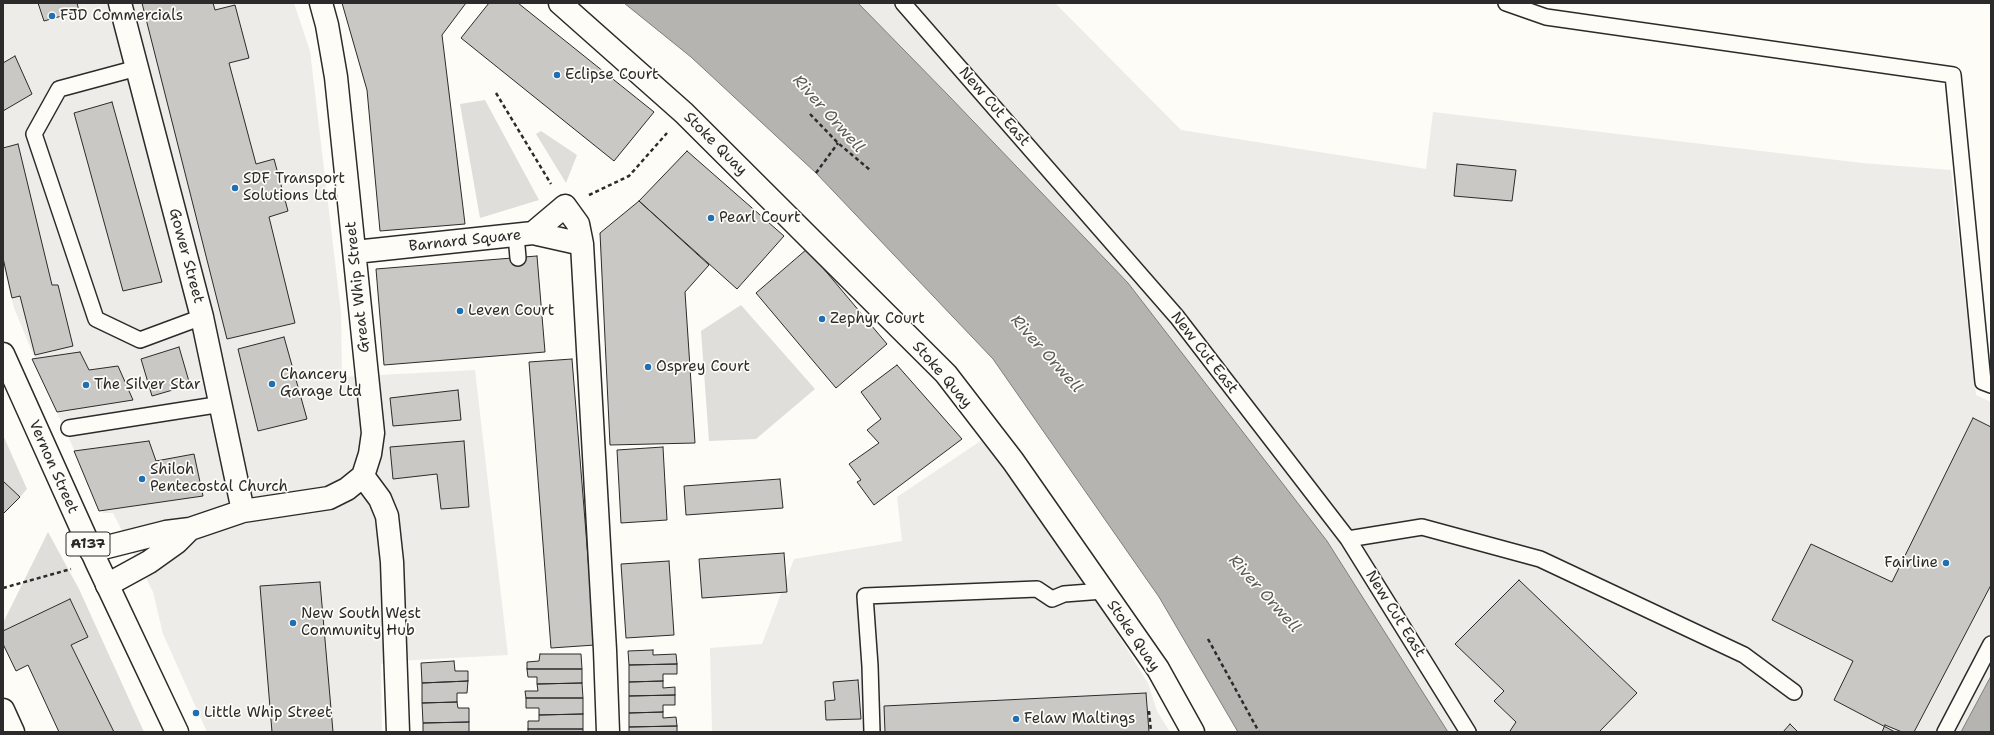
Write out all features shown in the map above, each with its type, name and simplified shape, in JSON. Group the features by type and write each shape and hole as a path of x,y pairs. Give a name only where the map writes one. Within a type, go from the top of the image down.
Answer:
{"street":[{"name":"Gower Street","path":"120,3 202,317 222,404 243,511"},
{"name":"Great Whip Street","path":"321,3 327,25 336,77 373,433 370,454 363,476"},
{"name":"Stoke Quay","path":"560,3 684,113 946,374 1013,461 1158,669 1193,732"},
{"name":"Barnard Square","path":"355,252 525,234 565,206"},
{"path":"565,206 578,224 582,244 605,650 608,732"},
{"path":"525,234 582,244"},
{"name":"Vernon Street","path":"3,354 94,557 177,732"},
{"path":"94,557 145,537 190,529 243,511 329,498 347,490 363,476 380,499 387,516 392,562 398,732"},
{"path":"107,585 133,572 177,542 190,529"},
{"path":"3,710 13,732"}],"lane":[{"name":"New Cut East","path":"902,3 1177,317 1348,539 1468,732"},
{"path":"1506,3 1546,17 1953,74 1983,382 1991,385"},
{"path":"137,68 59,89 34,134 96,319 140,340 202,317"},
{"path":"518,258 525,234"},
{"path":"69,428 222,404"},
{"path":"1348,539 1422,527 1540,559 1744,655 1794,692"},
{"path":"872,732 870,666 865,596 1037,589 1052,599 1064,594 1103,591"},
{"path":"1945,732 1991,644"}],"path":[{"path":"496,93 565,206 629,176 684,113"},
{"path":"810,114 838,143 870,170"},
{"path":"816,173 838,143"},
{"path":"3,588 94,557"},
{"path":"1208,639 1259,732"}],"shaded area":[{"path":"3,3 294,3 310,51 341,312 342,377 475,370 508,655 396,661 381,664 382,732 207,732 163,634 153,592 113,513 103,513 60,419 14,308 3,266"},
{"path":"858,3 1055,3 1181,130 1426,169 1433,112 1862,163 1951,170 1976,395 1991,402 1991,675 1961,732 1448,732 1327,541 1128,283"},
{"path":"485,100 539,200 480,218 460,104"},
{"path":"541,131 577,155 566,183 536,134"},
{"path":"741,305 815,389 756,439 709,441 701,331"},
{"path":"3,435 27,489 20,497 3,481"},
{"path":"988,436 1077,568 1148,683 1157,711 1170,732 712,732 710,648 762,644 794,559 902,541 897,497"},
{"path":"48,532 79,589 144,732 114,732 71,645 88,637 70,599 3,631 3,623"}],"water":[{"name":"River Orwell","path":"624,3 858,3 1128,283 1327,541 1448,732 1238,732 1159,597 993,359 816,173 691,57"},
{"path":"1991,676 1991,732 1961,732"}],"building":[{"name":"FJD Commercials","path":"38,3 77,3 79,11 44,21"},
{"name":"SDF Transport Solutions Ltd","path":"142,3 213,3 215,10 235,5 249,58 229,63 256,164 274,159 288,211 269,217 295,323 227,339"},
{"path":"342,3 466,3 442,35 465,224 380,231 367,90"},
{"name":"Eclipse Court","path":"489,3 518,3 654,112 614,161 461,38"},
{"path":"15,56 32,94 3,111 3,63"},
{"path":"112,102 162,282 123,291 74,113"},
{"path":"18,144 52,285 58,285 73,346 35,355 20,296 12,298 3,258 3,148"},
{"name":"Pearl Court","path":"687,151 784,236 737,289 639,201"},
{"path":"1457,164 1516,170 1512,201 1454,196"},
{"name":"Osprey Court","path":"639,201 709,265 685,292 695,443 610,445 600,233"},
{"name":"Zephyr Court","path":"807,249 887,344 836,388 756,293"},
{"name":"Leven Court","path":"537,256 545,352 384,365 376,269"},
{"name":"Chancery Garage Ltd","path":"284,337 307,419 258,431 238,349"},
{"path":"179,347 190,385 152,396 141,359"},
{"name":"The Silver Star","path":"80,352 89,370 118,366 133,400 57,412 32,359"},
{"path":"572,359 595,645 551,648 529,362"},
{"path":"897,365 962,439 874,505 857,482 861,480 849,464 879,443 867,430 881,419 861,392"},
{"path":"458,390 461,420 393,426 390,398"},
{"name":"Fairline","path":"1973,418 1991,427 1991,585 1914,732 1895,732 1834,700 1853,661 1772,620 1811,544 1892,582"},
{"name":"Shiloh Pentecostal Church","path":"149,441 156,461 194,454 203,496 99,511 74,451"},
{"path":"464,441 469,507 441,509 437,474 393,479 390,447"},
{"path":"663,447 667,520 621,523 617,450"},
{"path":"780,479 783,508 686,515 684,486"},
{"path":"3,481 20,497 3,514"},
{"path":"784,553 787,592 702,598 699,559"},
{"path":"669,561 674,635 626,638 621,564"},
{"path":"1519,580 1637,693 1599,732 1510,731 1516,722 1494,701 1504,691 1455,644"},
{"name":"New South West Community Hub","path":"320,582 333,732 272,732 260,586"},
{"path":"70,599 88,637 71,645 114,732 59,732 28,665 16,671 3,644 3,631"},
{"path":"653,650 653,655 676,654 677,664 629,665 628,651"},
{"path":"540,654 581,654 582,669 527,669 527,662 539,661"},
{"path":"454,661 455,671 468,671 468,681 422,683 421,663"},
{"path":"677,664 677,674 663,674 663,681 629,682 629,665"},
{"path":"527,669 582,669 582,683 537,684 537,677 528,677"},
{"path":"858,680 861,719 826,720 825,701 835,700 833,682"},
{"path":"468,681 467,693 457,693 457,702 422,703 422,683"},
{"path":"663,681 663,688 675,687 675,695 629,696 629,682"},
{"path":"582,683 583,698 526,698 525,691 538,691 537,684"},
{"name":"Felaw Maltings","path":"1146,693 1149,732 885,732 884,706"},
{"path":"675,695 675,705 663,705 663,712 629,713 629,696"},
{"path":"526,698 583,698 583,714 539,715 539,708 526,708"},
{"path":"457,702 458,708 469,708 469,722 423,723 422,703"},
{"path":"663,712 663,718 676,717 677,726 629,727 629,713"},
{"path":"583,714 583,729 528,729 528,721 539,721 539,715"},
{"path":"469,722 469,732 423,732 423,723"},
{"path":"1790,724 1798,732 1783,732"},
{"path":"1885,725 1902,732 1882,732"},
{"path":"677,726 677,732 629,732 629,727"},
{"path":"528,729 583,729 583,732 528,732"}],"place":[{"name":"FJD Commercials","path":"52,16"},
{"name":"Eclipse Court","path":"557,75"},
{"name":"SDF Transport Solutions Ltd","path":"235,188"},
{"name":"Pearl Court","path":"711,218"},
{"name":"Leven Court","path":"460,311"},
{"name":"Zephyr Court","path":"822,319"},
{"name":"Osprey Court","path":"648,367"},
{"name":"Chancery Garage Ltd","path":"272,384"},
{"name":"The Silver Star","path":"86,385"},
{"name":"Shiloh Pentecostal Church","path":"142,479"},
{"name":"Fairline","path":"1946,563"},
{"name":"New South West Community Hub","path":"293,623"},
{"name":"Little Whip Street","path":"196,713"},
{"name":"Felaw Maltings","path":"1016,719"}]}
